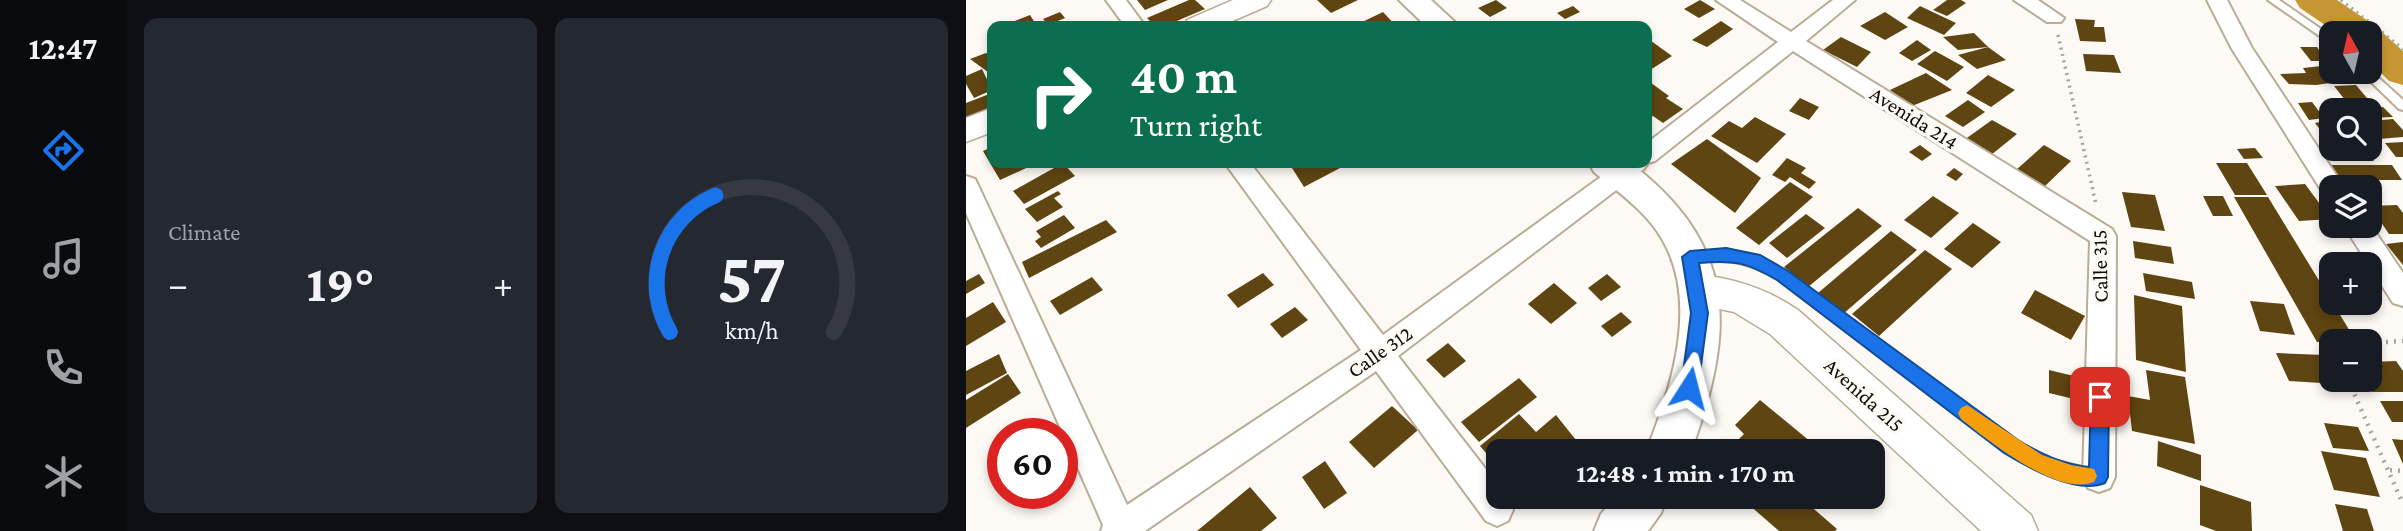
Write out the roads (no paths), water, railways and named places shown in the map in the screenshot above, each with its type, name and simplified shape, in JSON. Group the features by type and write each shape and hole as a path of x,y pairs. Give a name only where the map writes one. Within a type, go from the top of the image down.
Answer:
{"main road":[{"path":"1413,0 1438,21"},
{"path":"1630,168 1655,206 1678,232 1694,274 1700,313 1689,388 1672,439"},
{"path":"1618,531 1635,509"}],"street":[{"path":"1116,0 1131,21"},
{"path":"1209,21 1257,0"},
{"name":"Avenida 214","path":"1726,0 2103,236"},
{"name":"Calle 312","path":"1652,146 1793,42 1845,0"},
{"path":"2024,0 2054,18"},
{"path":"2217,0 2242,49 2324,175"},
{"path":"966,131 987,121"},
{"path":"1241,168 1497,510"},
{"name":"Calle 312","path":"1120,530 1380,353 1622,168"},
{"path":"966,185 1120,530"},
{"name":"Calle 315","path":"2099,477 2103,236"},
{"path":"2365,238 2403,295"},
{"name":"Avenida 215","path":"1694,274 1760,305 1784,322 2015,531"}],"lane":[{"path":"2273,0 2319,33"},
{"path":"2379,84 2403,106"},
{"path":"1694,274 1726,255 1755,260 1783,276 2011,447 2037,462 2071,474 2099,477"}],"waterway":[{"path":"2313,0 2344,21"},
{"path":"2382,52 2403,72"}]}
